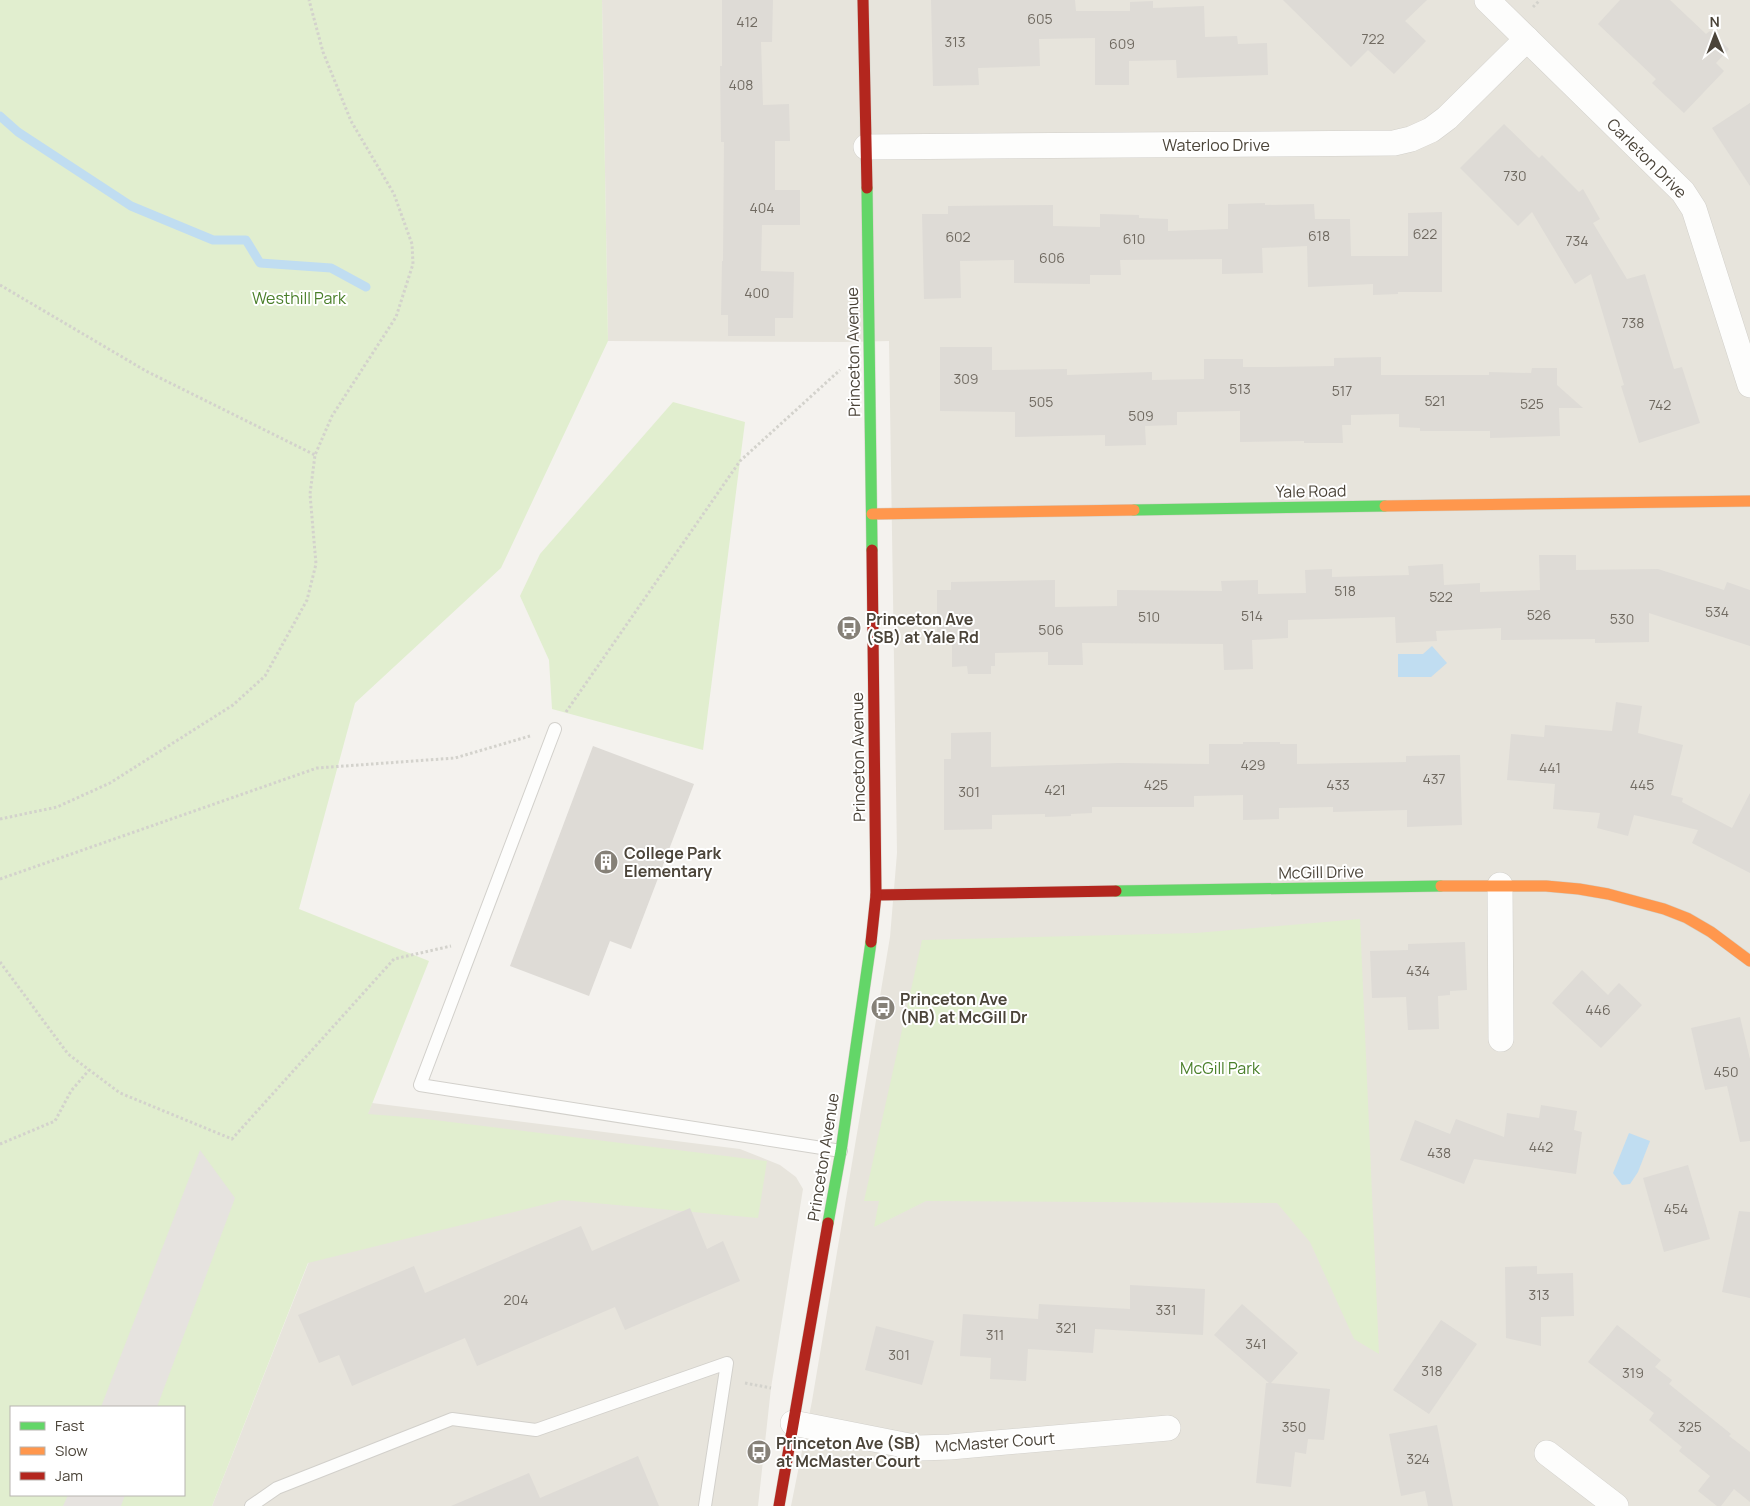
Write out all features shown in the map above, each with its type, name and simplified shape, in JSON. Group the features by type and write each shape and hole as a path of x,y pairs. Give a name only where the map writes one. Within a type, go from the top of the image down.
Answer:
{"street":[{"name":"Princeton Avenue","path":"779,1506 841,1151 876,895 870,350 863,0"},
{"name":"Carleton Drive","path":"1487,0 1683,192 1694,209 1750,384"},
{"name":"Waterloo Drive","path":"866,147 1394,143 1411,139 1431,130 1447,118 1527,39"},
{"name":"Yale Road","path":"872,514 1750,502"},
{"path":"1500,886 1501,1038"},
{"name":"McGill Drive","path":"876,895 1546,886 1579,889 1664,909 1687,918 1711,932 1750,960"},
{"name":"McMaster Court","path":"793,1424 918,1448 950,1447 1168,1428"},
{"path":"1547,1453 1616,1506"}],"lane":[{"path":"555,729 420,1085 841,1151"},
{"path":"250,1506 276,1488 452,1419 536,1430 727,1363 705,1506"}],"path":[{"path":"1,818 57,807 110,783 233,705 265,676 307,600 316,564 310,494 315,455 332,416 396,317 413,264 412,244 394,194 351,121 323,52 310,0"},
{"path":"0,285 146,370 315,455"},
{"path":"0,879 317,768 455,758 555,729 740,461 850,360 870,350"},
{"path":"0,962 68,1054 120,1093 232,1140 394,959 475,940"},
{"path":"0,1144 55,1121 71,1091 89,1070"}],"shaded area":[{"path":"602,0 1750,0 1750,1506 791,1506 812,1401 890,937 897,853 889,341 608,341"},
{"path":"372,1103 740,1149 780,1165 796,1177 803,1189 771,1388 758,1506 212,1506"},
{"path":"200,1150 235,1198 157,1406 101,1406"},
{"path":"68,1496 125,1496 121,1506 63,1506"}],"green space":[{"name":"Westhill Park","path":"0,0 602,0 608,341 501,568 355,703 299,909 429,961 368,1114 418,1118 767,1161 758,1218 562,1200 308,1263 212,1506 0,1506"},
{"path":"673,402 745,422 703,750 552,709 549,660 520,596 540,554"},
{"name":"McGill Park","path":"1360,919 1379,1354 1354,1339 1310,1242 1277,1203 926,1201 874,1227 879,1201 864,1201 922,940 1196,933"}],"water":[{"path":"1432,646 1447,663 1431,677 1398,677 1398,654 1423,654"},
{"path":"1629,1133 1650,1141 1638,1172 1630,1184 1622,1185 1613,1173"}],"building":[{"path":"722,0 773,0 772,42 761,42 763,105 789,104 790,141 775,141 775,190 800,190 800,225 762,225 761,271 794,272 793,318 775,318 775,336 728,336 728,315 721,315 724,142 721,142 720,66 722,66"},
{"path":"931,0 1075,0 1076,11 1130,11 1130,2 1153,1 1153,8 1204,6 1205,37 1237,36 1238,44 1267,43 1268,75 1177,78 1176,60 1129,61 1129,85 1095,85 1095,38 1039,39 1040,66 978,68 979,85 933,86"},
{"path":"1283,0 1427,0 1405,21 1426,41 1394,74 1368,50 1351,67"},
{"path":"1620,0 1670,0 1706,34 1710,31 1729,49 1716,63 1724,71 1684,113 1652,83 1656,79 1598,24"},
{"path":"1750,103 1750,186 1712,128"},
{"path":"1504,124 1539,158 1542,155 1579,192 1583,189 1600,219 1593,223 1627,279 1645,274 1674,369 1682,367 1700,423 1639,443 1621,386 1624,385 1591,274 1575,284 1532,212 1518,226 1460,168"},
{"path":"1265,203 1265,205 1314,204 1315,219 1350,219 1351,256 1408,256 1408,213 1442,212 1442,292 1398,292 1398,294 1373,295 1373,284 1308,287 1307,246 1262,248 1263,273 1222,274 1222,259 1120,260 1121,275 1090,275 1090,284 1014,283 1014,260 960,261 961,298 924,299 922,214 948,214 948,206 1053,205 1053,226 1100,227 1100,214 1139,215 1139,218 1168,219 1168,231 1228,229 1228,204"},
{"path":"940,347 992,347 992,370 1067,369 1067,375 1152,372 1152,380 1204,379 1204,359 1243,359 1243,367 1275,367 1334,366 1334,358 1381,357 1381,375 1489,375 1489,372 1531,373 1532,368 1557,368 1557,385 1583,408 1559,408 1560,436 1490,438 1490,431 1420,431 1420,428 1399,427 1399,414 1351,415 1351,425 1342,425 1343,443 1304,443 1304,441 1240,442 1240,411 1177,412 1177,425 1145,426 1146,445 1105,446 1105,435 1015,437 1015,412 940,411"},
{"path":"1539,555 1576,555 1576,570 1658,569 1724,590 1727,582 1750,590 1750,646 1649,613 1649,642 1595,643 1595,639 1501,640 1501,628 1436,631 1437,641 1396,643 1395,617 1288,620 1288,638 1252,640 1253,669 1224,670 1223,644 1082,643 1083,665 1048,665 1048,652 995,653 995,666 991,666 991,674 968,674 967,666 952,667 952,645 944,645 944,639 937,639 937,590 951,590 951,582 1055,580 1055,607 1117,606 1117,590 1222,591 1221,581 1258,580 1258,594 1306,593 1305,570 1332,569 1332,577 1409,575 1408,566 1443,564 1444,585 1480,583 1480,592 1540,590"},
{"path":"1616,702 1642,706 1638,733 1683,745 1671,795 1683,798 1682,802 1732,828 1750,793 1750,873 1692,843 1698,830 1634,815 1628,836 1597,828 1600,813 1553,809 1555,784 1507,780 1511,734 1544,737 1545,725 1612,731"},
{"path":"991,732 991,767 1119,763 1209,764 1209,744 1243,744 1243,742 1297,744 1297,764 1406,762 1406,756 1460,755 1462,825 1407,827 1407,810 1333,812 1333,807 1279,808 1279,819 1243,820 1243,795 1194,796 1194,807 1092,807 1092,813 1071,814 1071,816 1045,817 1045,814 992,815 992,829 944,830 944,759 951,759 951,733"},
{"name":"College Park Elementary","path":"593,746 694,784 631,949 610,941 589,996 510,966"},
{"path":"1465,942 1467,990 1450,991 1450,995 1438,996 1439,1029 1408,1030 1406,997 1372,998 1370,951 1408,950 1408,944"},
{"path":"1582,970 1608,995 1619,983 1642,1005 1601,1048 1552,1003"},
{"path":"1740,1017 1750,1059 1750,1141 1740,1142 1727,1086 1705,1090 1691,1028"},
{"path":"1541,1105 1577,1111 1574,1130 1582,1132 1576,1174 1474,1159 1464,1184 1400,1160 1415,1120 1450,1134 1456,1119 1504,1137 1507,1113 1539,1118"},
{"path":"1688,1165 1710,1239 1664,1252 1643,1178"},
{"path":"690,1208 707,1249 723,1241 740,1281 625,1330 615,1307 477,1366 465,1338 352,1386 339,1355 319,1363 298,1315 414,1266 425,1293 581,1226 592,1251"},
{"path":"1739,1211 1750,1212 1750,1298 1722,1292"},
{"path":"1537,1266 1537,1274 1573,1273 1574,1316 1541,1317 1541,1346 1506,1338 1505,1267"},
{"path":"1130,1285 1205,1289 1203,1335 1095,1329 1093,1353 1028,1349 1026,1381 990,1379 991,1358 960,1356 963,1314 1038,1319 1039,1304 1130,1309"},
{"path":"1242,1304 1298,1353 1271,1383 1330,1389 1324,1440 1308,1439 1306,1454 1295,1452 1291,1487 1256,1483 1266,1383 1269,1383 1214,1335"},
{"path":"1441,1320 1477,1344 1429,1414 1393,1390"},
{"path":"1617,1325 1661,1360 1655,1367 1672,1380 1669,1384 1731,1434 1729,1436 1750,1452 1750,1502 1734,1489 1721,1506 1717,1506 1698,1491 1710,1476 1679,1451 1682,1447 1649,1420 1654,1413 1588,1362"},
{"path":"876,1326 934,1341 922,1385 865,1370"},
{"path":"1437,1425 1453,1506 1428,1506 1425,1491 1401,1496 1389,1434"},
{"path":"638,1456 659,1506 451,1506 529,1473 540,1498"}],"waterway":[{"path":"0,116 18,132 131,206 213,240 246,240 260,263 331,268 366,287"}],"traffic: fast":[{"path":"867,188 872,550"},
{"path":"1134,510 1385,506"},
{"path":"1116,891 1441,886"},
{"path":"828,1223 841,1151 871,942"}],"traffic: slow":[{"path":"1385,506 1750,501"},
{"path":"872,514 1134,510"},
{"path":"1441,886 1546,886 1608,894 1664,909 1687,918 1711,932 1750,961"}],"traffic: jam":[{"path":"863,0 867,188"},
{"path":"871,942 876,895 872,550"},
{"path":"876,895 1116,891"},
{"path":"779,1506 828,1223"}],"place":[{"name":"Princeton Ave (SB) at Yale Rd","path":"849,628"},
{"name":"College Park Elementary","path":"606,862"},
{"name":"Princeton Ave (NB) at McGill Dr","path":"883,1008"},
{"name":"Princeton Ave (SB) at McMaster Court","path":"759,1452"}]}
